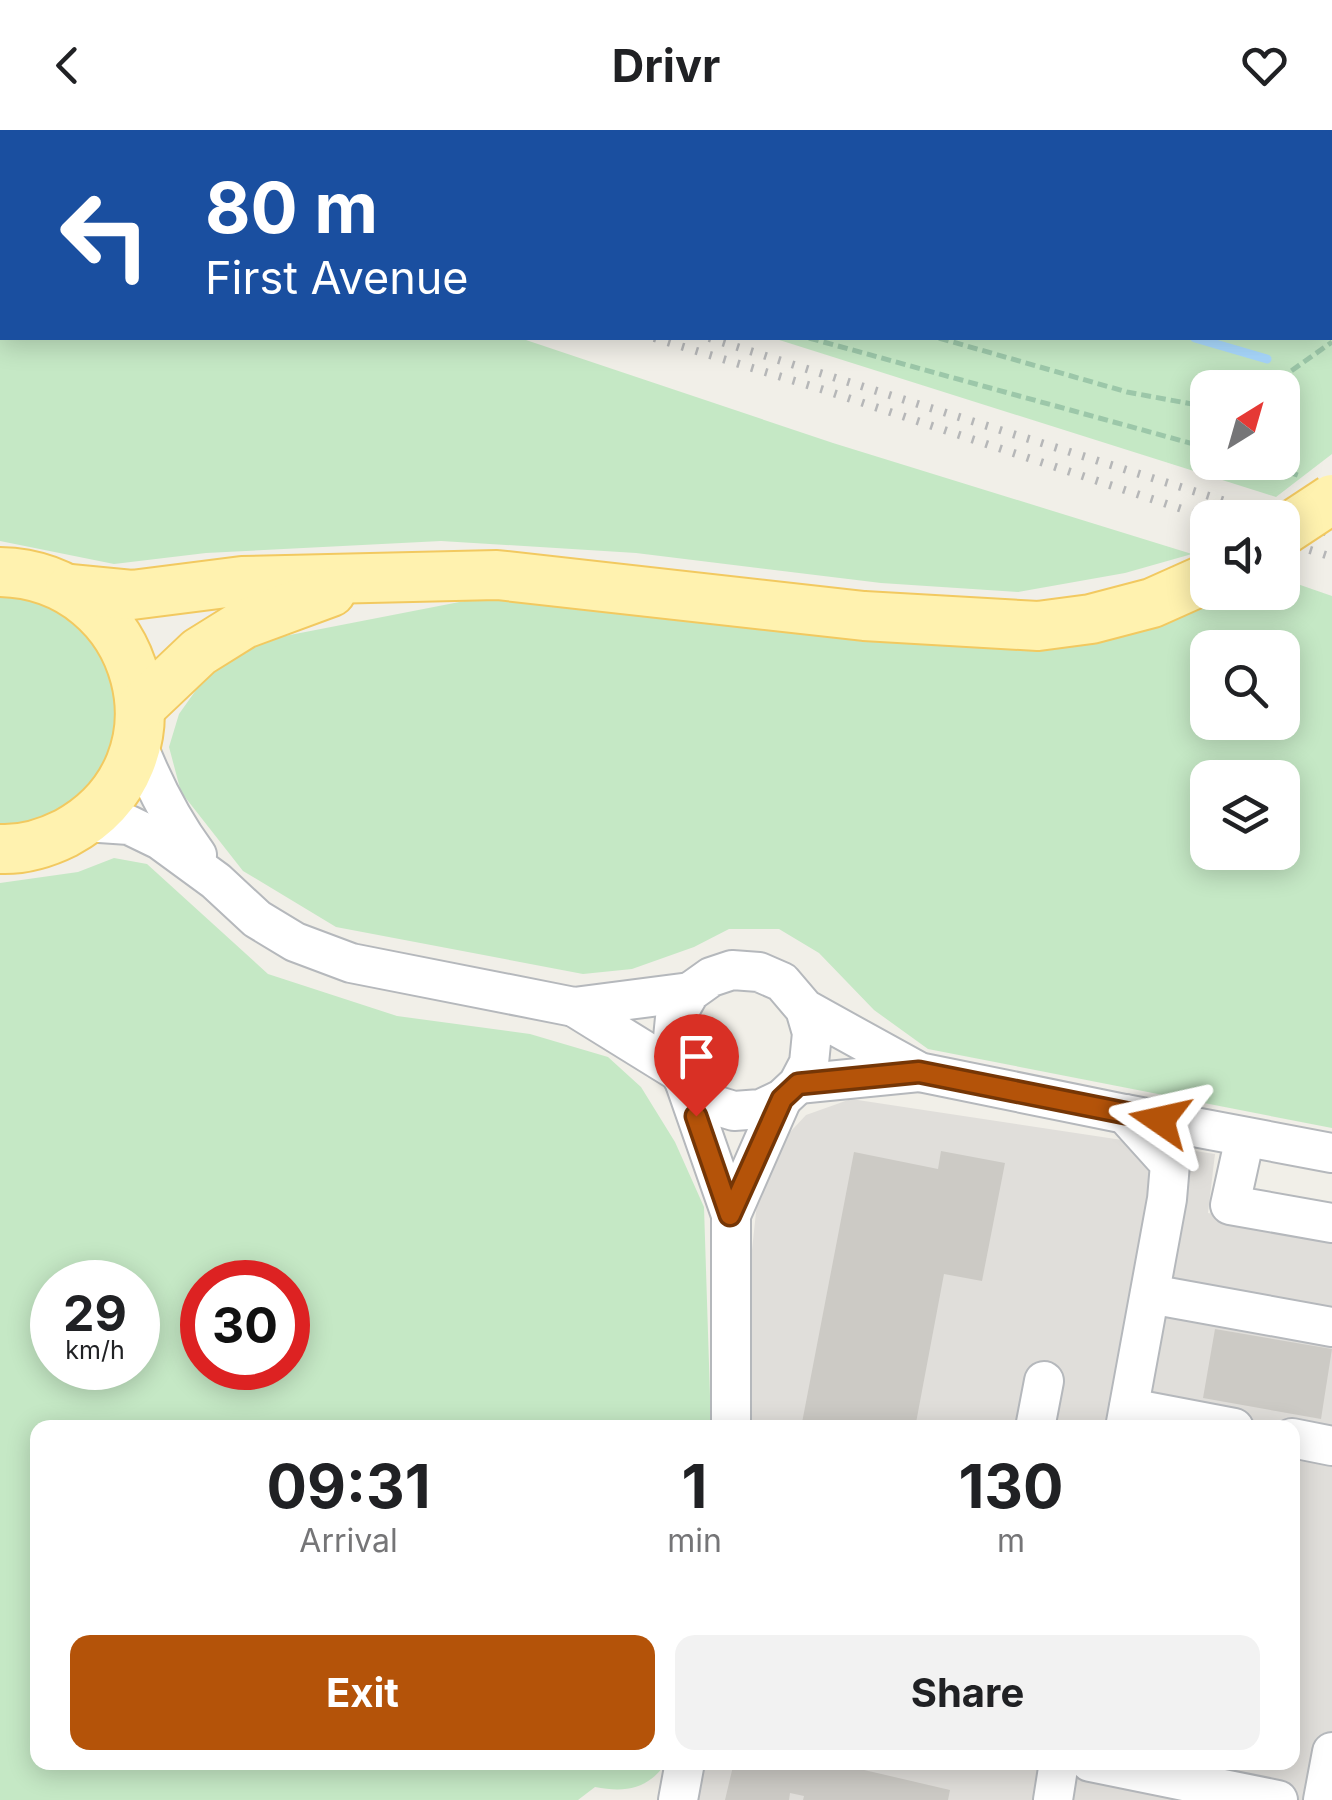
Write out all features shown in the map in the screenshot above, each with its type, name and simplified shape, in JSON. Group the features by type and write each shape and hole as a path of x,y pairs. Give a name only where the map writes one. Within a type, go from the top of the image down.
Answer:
{"main road":[{"path":"1300,520 1332,499"},
{"path":"0,572 27,573 70,589 132,595 242,582 496,575 864,616 1038,626 1091,619 1152,603 1190,586"},
{"path":"0,849 13,850 51,841 85,822 118,788 139,726 199,652 244,624 372,577"},
{"path":"70,589 107,619 132,660 139,726"}],"street":[{"path":"139,726 152,782 177,828 216,881"},
{"path":"85,822 129,825 160,840 216,881 257,919 295,942 352,963 574,1008 690,992"},
{"path":"730,1420 730,1215 672,1048 675,1018 690,992 711,977 732,970 758,972 782,982 805,1009 919,1072 1332,1153"},
{"path":"574,1008 682,1077 712,1104 734,1111 761,1109 790,1092 919,1072"},
{"path":"730,1215 790,1092 809,1063 812,1033 805,1009"},
{"path":"1125,1114 1170,1164 1127,1418"},
{"path":"1246,1136 1230,1205 1332,1223"},
{"path":"1150,1294 1332,1327"},
{"path":"1036,1420 1044,1381"},
{"path":"1300,1440 1332,1446"},
{"path":"1324,1800 1332,1752"},
{"path":"678,1800 684,1770"},
{"path":"1053,1800 1058,1770"},
{"path":"1130,1770 1278,1800"}],"path":[{"path":"816,340 1190,443"},
{"path":"946,340 1127,392 1190,404"},
{"path":"1293,370 1332,342"}],"shaded area":[{"path":"851,1099 1215,1154 1208,1213 1332,1236 1332,1800 698,1800 704,1770 1300,1770 1300,1420 750,1420 752,1250 759,1184 778,1145 806,1115"}],"green space":[{"path":"0,340 526,340 833,443 1190,553 1125,573 1018,592 881,583 636,553 441,541 206,553 114,564 0,541"},
{"path":"779,340 1332,340 1332,454 1300,479 1300,370 1190,370 1190,470"},
{"path":"1222,480 1298,480 1276,497"},
{"path":"1300,585 1332,596 1332,1128 928,1049 874,1010 819,953 779,929 729,929 694,947 632,969 583,974 336,927 243,871 181,792 169,747 179,714 206,676 259,641 480,598 553,597 1087,643 1193,610 1300,610"},
{"path":"0,595 26,598 67,613 100,646 117,689 117,734 100,778 72,803 25,829 0,830"},
{"path":"114,858 147,864 268,974 397,1016 530,1034 608,1057 641,1087 675,1142 704,1207 711,1420 30,1420 30,1770 659,1772 635,1787 595,1787 578,1800 0,1800 0,883 78,872"}],"building":[{"path":"941,1151 1005,1163 982,1281 944,1274 917,1420 803,1420 854,1152 938,1169"},
{"path":"1215,1329 1332,1349 1321,1419 1203,1398"},
{"path":"732,1770 864,1770 950,1790 948,1800 803,1800 804,1796 790,1793 789,1800 725,1800"}],"waterway":[{"path":"1202,340 1267,359"}],"railway":[{"path":"661,340 1190,512"},
{"path":"715,340 1222,500"},
{"path":"1300,524 1332,534"},
{"path":"1300,547 1332,557"}],"route":[{"path":"696,1116 730,1215 782,1099 798,1084 919,1072 1160,1120"}]}
